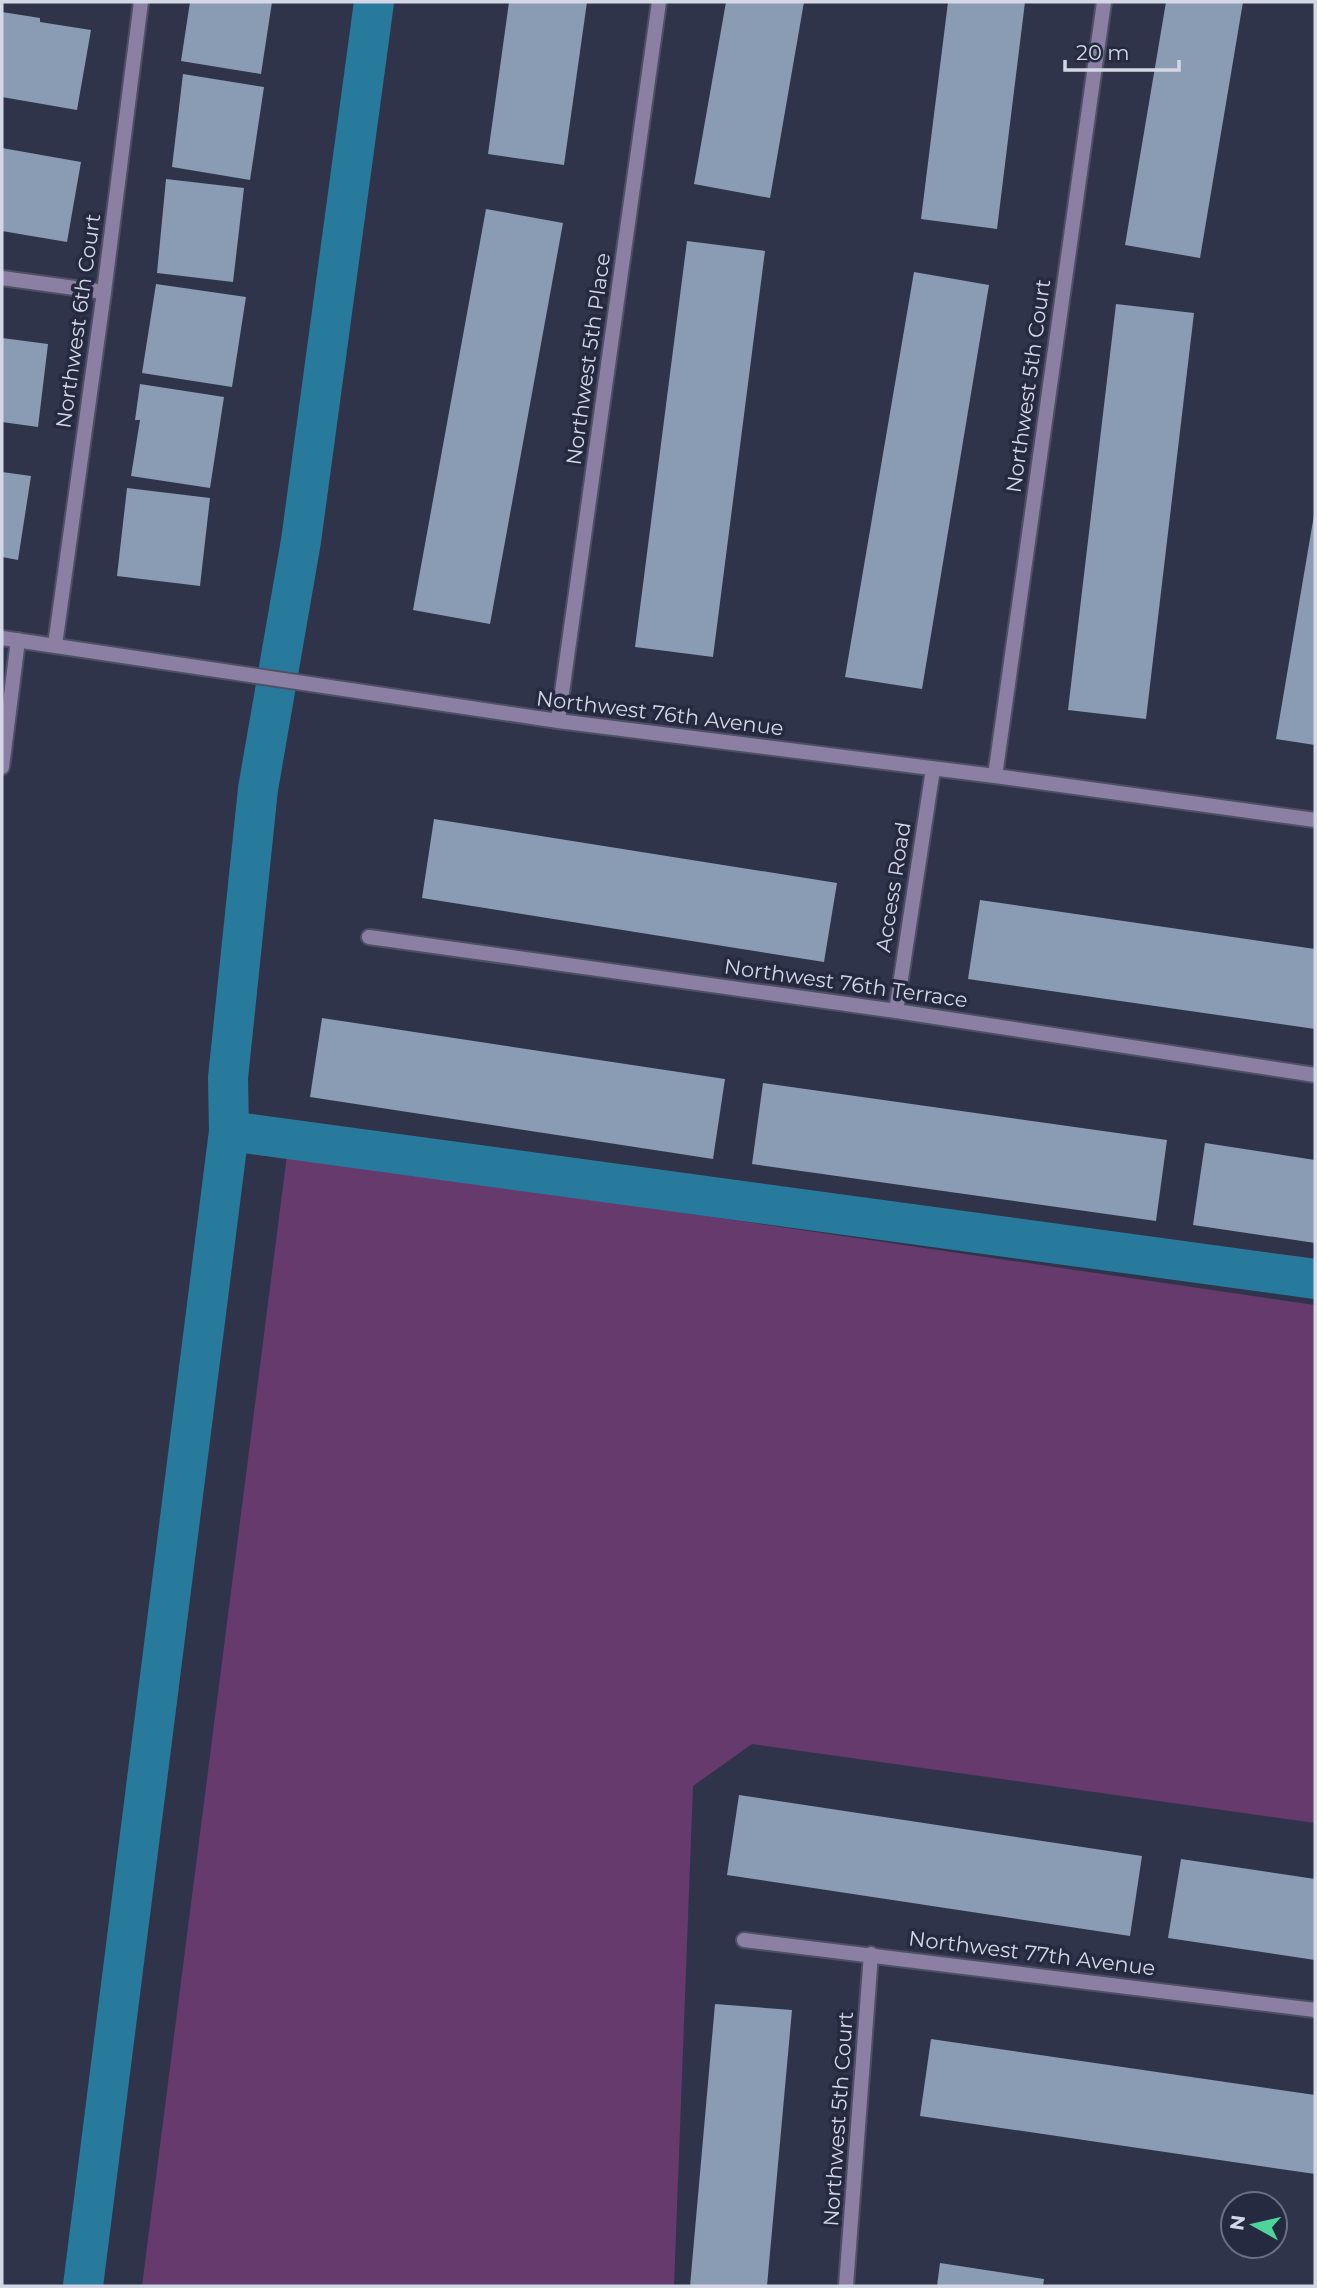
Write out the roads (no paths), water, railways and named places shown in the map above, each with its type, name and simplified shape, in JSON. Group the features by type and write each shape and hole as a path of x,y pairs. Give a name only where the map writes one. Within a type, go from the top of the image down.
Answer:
{"street":[{"name":"Northwest 6th Court","path":"55,645 141,2"},
{"name":"Northwest 5th Place","path":"558,721 659,2"},
{"name":"Northwest 5th Court","path":"995,776 1104,2"},
{"path":"2,278 104,292"},
{"name":"Northwest 76th Avenue","path":"2,638 558,721 995,776 1315,820"},
{"path":"2,767 18,640"},
{"name":"Access Road","path":"896,1011 933,769"},
{"name":"Northwest 76th Terrace","path":"369,937 896,1011 1315,1075"},
{"name":"Northwest 77th Avenue","path":"744,1940 1315,2010"},
{"name":"Northwest 5th Court","path":"846,2286 871,1954"}],"waterway":[{"path":"83,2286 229,1131 228,1078 258,789 301,541 374,2"},
{"path":"229,1131 1315,1279"}]}
